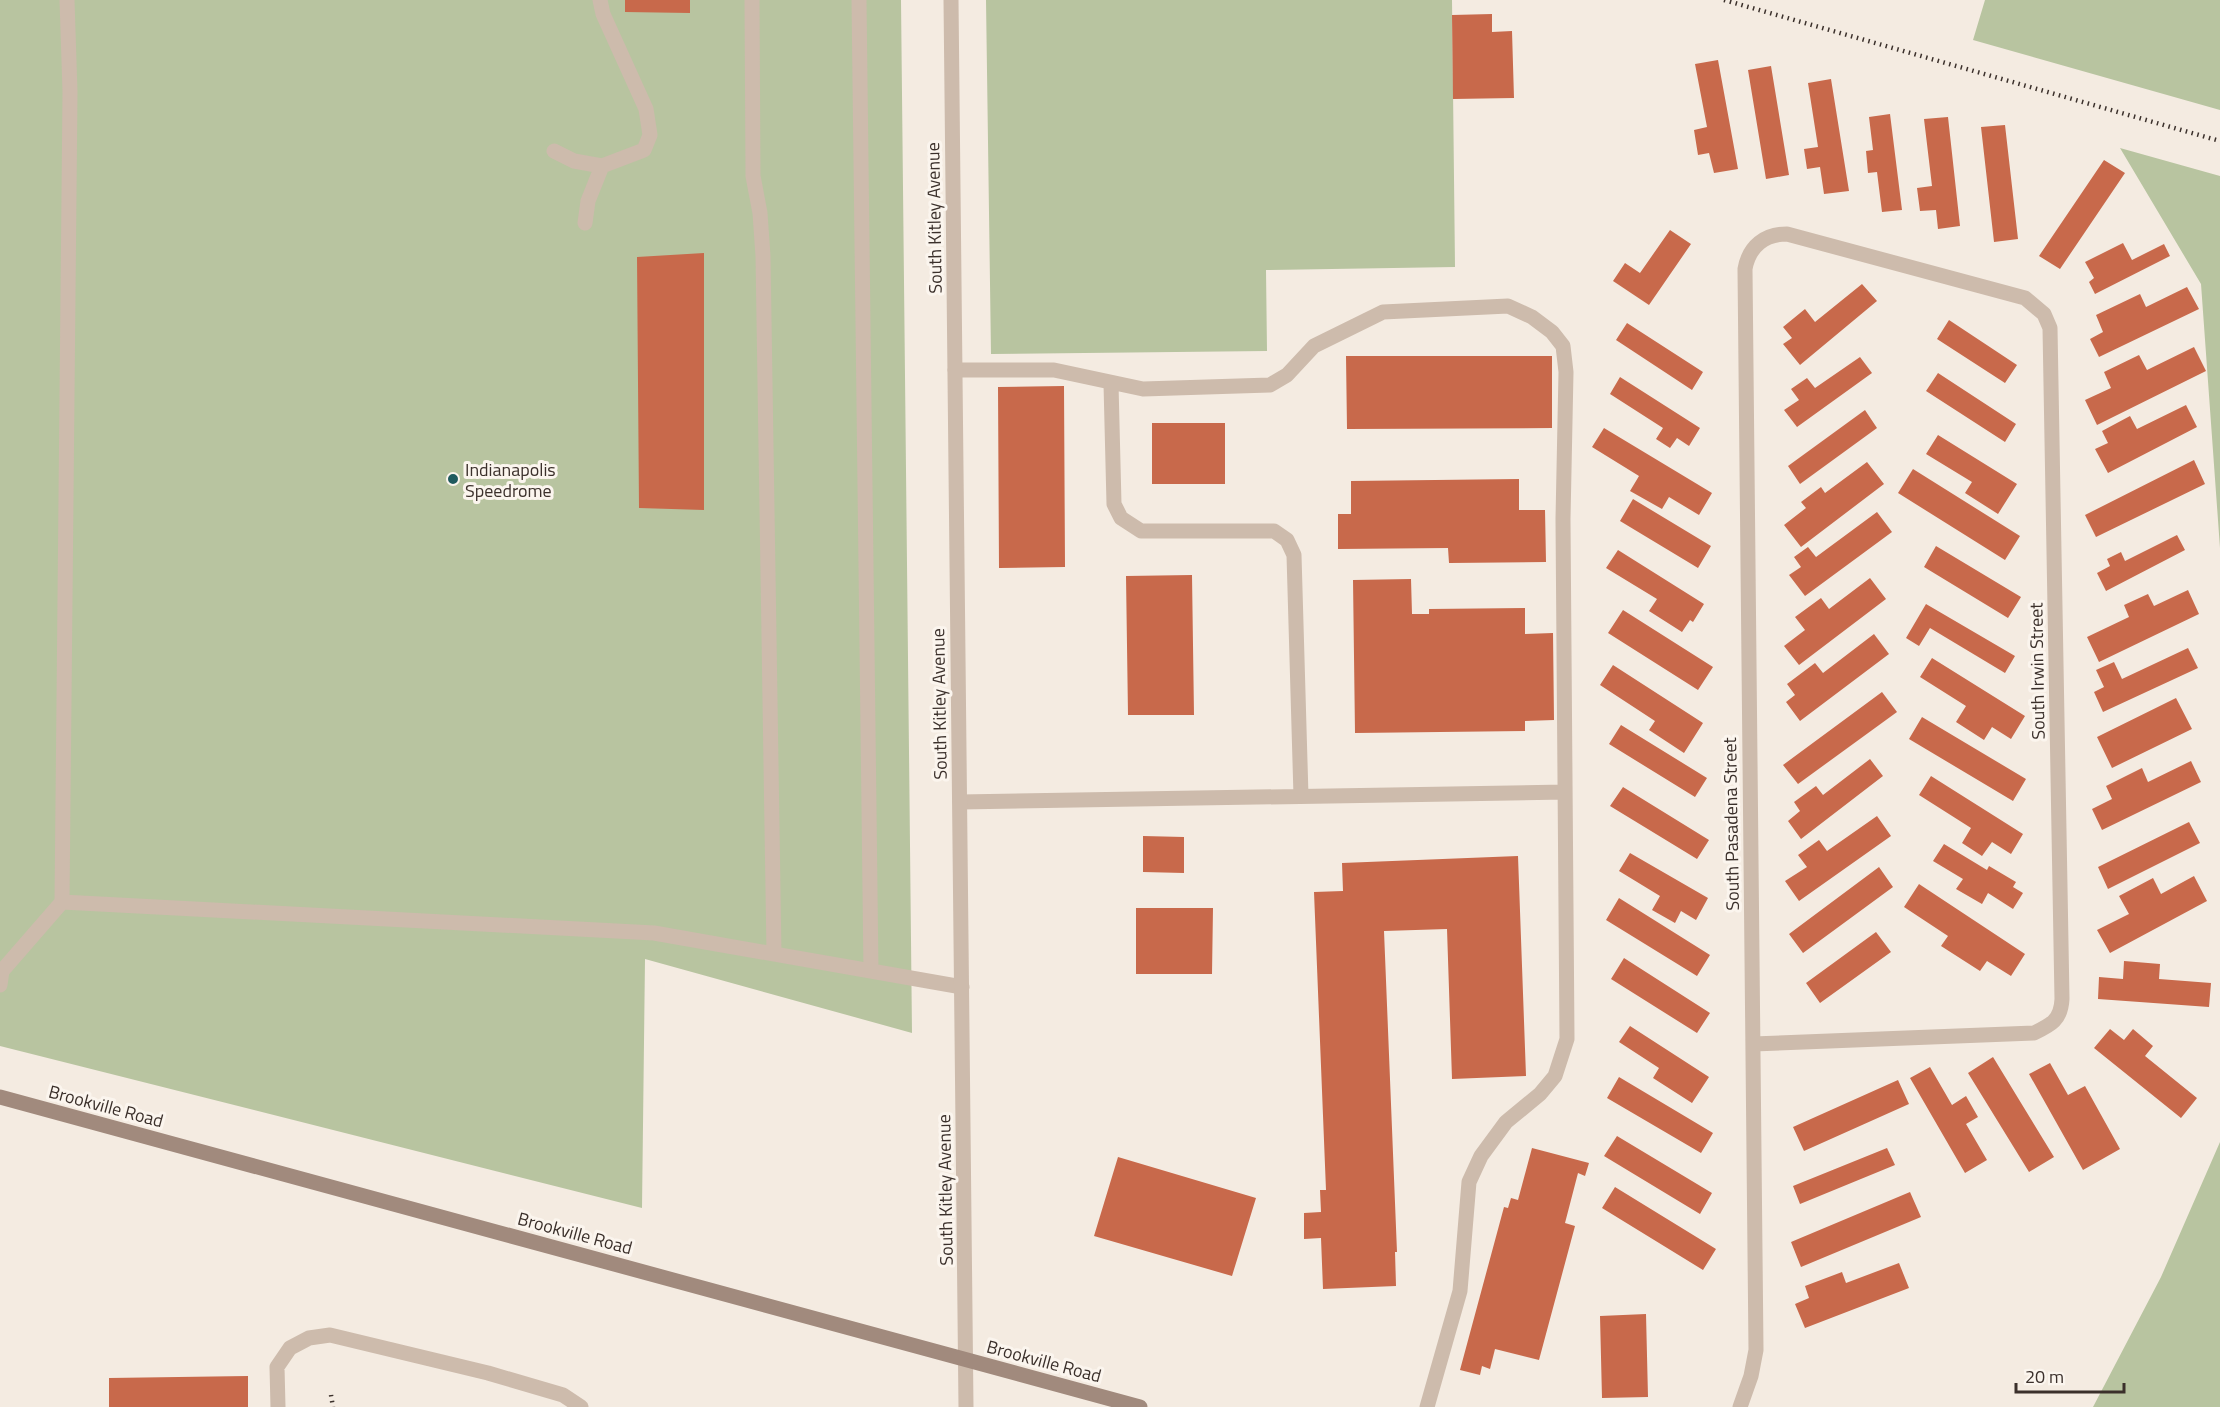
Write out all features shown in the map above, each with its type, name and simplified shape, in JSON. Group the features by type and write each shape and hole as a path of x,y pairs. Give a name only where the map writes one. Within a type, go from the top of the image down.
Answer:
{"main road":[{"name":"Brookville Road","path":"0,1097 1140,1407"}],"street":[{"path":"0,985 2,971 62,902 70,104 67,0"},
{"path":"554,151 574,161 602,166 644,150 650,135 646,109 603,14 600,0"},
{"path":"752,0 753,176 760,213 764,256 774,954"},
{"path":"860,0 871,971"},
{"name":"South Kitley Avenue","path":"951,0 966,1407"},
{"path":"585,223 588,201 602,166"},
{"name":"South Irwin Street","path":"1753,1044 2034,1033 2052,1026 2061,1012 2062,999 2050,328 2044,315 2034,304 2016,296 1787,234 1767,237 1759,242"},
{"name":"South Pasadena Street","path":"1740,1407 1751,1376 1756,1350 1745,269 1748,258 1759,242"},
{"path":"955,370 1054,370 1143,389 1270,385 1287,375 1314,346 1383,312 1508,306 1532,317 1552,332 1563,346 1566,372 1563,519 1567,1039 1556,1076 1540,1094 1506,1122 1481,1156 1469,1182 1460,1291 1427,1407"},
{"path":"1111,384 1114,504 1121,518 1141,531 1274,531 1287,540 1294,555 1301,796"},
{"path":"960,802 1565,792"},
{"path":"62,902 654,933 962,987"},
{"path":"278,1407 277,1367 290,1348 309,1338 330,1335 488,1373 562,1395 581,1407"}],"green space":[{"name":"Indianapolis Speedrome","path":"0,0 901,0 912,1033 645,959 642,1208 0,1046"},
{"path":"986,0 1452,0 1455,267 1266,270 1267,351 991,354"},
{"path":"1985,0 2220,0 2220,110 1973,40"},
{"path":"2120,148 2220,176 2220,548 2201,284"},
{"path":"2220,1142 2220,1407 2093,1407 2161,1277"}],"building":[{"path":"625,0 690,0 690,13 625,12"},
{"path":"1492,14 1492,32 1512,31 1514,98 1453,99 1452,15"},
{"path":"1718,60 1738,169 1714,173 1709,153 1698,155 1694,130 1707,127 1695,64"},
{"path":"1771,66 1789,175 1766,179 1748,70"},
{"path":"1831,79 1849,191 1824,194 1820,167 1807,169 1804,149 1818,147 1808,83"},
{"path":"1890,114 1902,210 1882,212 1877,172 1868,173 1866,151 1873,150 1869,117"},
{"path":"1948,117 1960,226 1938,229 1936,210 1920,211 1917,188 1932,186 1924,119"},
{"path":"2005,125 2018,239 1994,242 1981,127"},
{"path":"2104,160 2125,173 2060,269 2039,256"},
{"path":"1670,230 1691,244 1649,305 1613,281 1625,263 1640,273"},
{"path":"2123,243 2132,260 2164,244 2170,256 2095,294 2089,282 2094,278 2085,262"},
{"path":"704,253 704,510 639,508 637,257"},
{"path":"1862,284 1877,301 1800,365 1783,344 1792,338 1783,327 1805,309 1815,322"},
{"path":"2187,287 2199,309 2099,357 2090,339 2103,332 2096,315 2140,294 2146,307"},
{"path":"1949,320 2017,365 2005,383 1937,339"},
{"path":"1627,323 1703,372 1692,390 1616,340"},
{"path":"2194,347 2206,371 2097,425 2085,400 2111,388 2104,372 2139,355 2147,370"},
{"path":"1346,356 1552,356 1552,428 1347,429"},
{"path":"1860,357 1872,373 1797,427 1784,410 1799,400 1791,389 1807,378 1815,388"},
{"path":"1938,373 2016,424 2005,442 1926,391"},
{"path":"1620,377 1700,428 1689,446 1677,438 1670,448 1656,439 1663,428 1610,394"},
{"path":"1064,386 1065,567 999,568 998,387"},
{"path":"2186,405 2197,427 2108,473 2095,449 2108,443 2102,431 2130,416 2137,429"},
{"path":"1865,410 1877,428 1800,484 1788,466"},
{"path":"1152,423 1225,423 1225,484 1152,484"},
{"path":"1604,428 1712,493 1699,515 1669,497 1662,509 1630,491 1639,476 1592,447"},
{"path":"1938,435 2017,484 1998,514 1965,493 1972,482 1926,454"},
{"path":"2194,460 2205,484 2096,537 2085,515"},
{"path":"1867,462 1884,484 1801,547 1784,525 1806,508 1801,502 1821,487 1825,493"},
{"path":"1913,469 2020,536 2005,560 1898,493"},
{"path":"1519,479 1519,510 1545,510 1546,562 1449,563 1448,548 1338,549 1338,514 1351,514 1351,481"},
{"path":"1633,499 1711,546 1698,568 1620,521"},
{"path":"1877,512 1892,532 1805,596 1789,575 1801,567 1794,557 1808,547 1816,557"},
{"path":"2177,535 2185,550 2106,591 2097,573 2110,566 2107,559 2121,552 2125,561"},
{"path":"1936,546 2021,597 2008,618 1924,567"},
{"path":"1618,550 1704,604 1693,622 1690,620 1682,632 1649,611 1657,599 1606,568"},
{"path":"1192,575 1194,715 1128,715 1126,576"},
{"path":"1870,578 1886,599 1799,665 1784,646 1805,630 1795,617 1821,598 1829,609"},
{"path":"1411,579 1412,614 1429,614 1429,609 1525,608 1525,634 1553,633 1554,720 1525,721 1525,731 1355,733 1353,580"},
{"path":"2188,590 2199,614 2099,662 2087,637 2129,617 2124,605 2148,594 2154,606"},
{"path":"1926,604 2015,656 2005,673 1930,628 1919,646 1906,638"},
{"path":"1623,610 1713,667 1698,690 1608,633"},
{"path":"1874,634 1889,654 1800,721 1786,702 1795,695 1787,684 1815,663 1823,673"},
{"path":"2188,648 2198,668 2103,712 2094,692 2104,687 2096,670 2114,662 2122,679"},
{"path":"1932,658 2025,716 2011,739 1992,727 1984,740 1956,722 1966,706 1920,677"},
{"path":"1613,665 1703,723 1684,753 1649,730 1655,721 1600,685"},
{"path":"1882,692 1897,712 1798,784 1783,765"},
{"path":"2176,698 2192,729 2112,768 2097,737"},
{"path":"1922,717 2026,779 2013,801 1909,739"},
{"path":"1621,725 1707,778 1695,797 1609,744"},
{"path":"1870,759 1883,776 1801,839 1788,821 1800,811 1794,802 1816,786 1823,795"},
{"path":"2191,761 2201,782 2102,830 2092,809 2112,799 2106,786 2142,768 2148,782"},
{"path":"1931,776 2023,834 2011,854 1992,842 1982,856 1962,843 1971,828 1919,795"},
{"path":"1623,787 1709,840 1697,859 1610,806"},
{"path":"1877,816 1891,836 1799,901 1785,881 1807,867 1798,855 1819,840 1827,851"},
{"path":"2189,822 2200,843 2108,889 2098,867"},
{"path":"1143,836 1184,837 1184,873 1143,872"},
{"path":"1944,844 1987,870 1989,866 2016,882 2013,887 2023,893 2013,909 1988,893 1982,904 1956,889 1963,879 1933,861"},
{"path":"1630,853 1708,898 1696,920 1681,911 1675,923 1652,910 1660,896 1619,871"},
{"path":"1518,856 1526,1076 1452,1079 1447,929 1384,931 1397,1252 1395,1252 1396,1286 1323,1289 1321,1238 1304,1239 1304,1213 1321,1212 1320,1190 1326,1190 1314,892 1343,891 1342,863"},
{"path":"1879,867 1893,887 1803,953 1789,934"},
{"path":"2194,876 2207,901 2110,953 2097,930 2129,914 2119,896 2153,878 2161,894"},
{"path":"1919,884 2025,954 2011,976 1987,961 1980,971 1941,946 1948,936 1904,907"},
{"path":"1619,898 1710,955 1697,976 1606,920"},
{"path":"1136,908 1213,908 1212,974 1136,974"},
{"path":"1876,932 1891,952 1820,1003 1806,983"},
{"path":"1624,958 1710,1013 1697,1033 1611,979"},
{"path":"2124,961 2160,964 2159,979 2211,983 2209,1007 2098,999 2099,977 2123,979"},
{"path":"1630,1026 1709,1077 1692,1103 1653,1078 1659,1068 1619,1042"},
{"path":"2110,1029 2124,1040 2133,1029 2153,1046 2145,1056 2197,1098 2181,1118 2094,1048"},
{"path":"1993,1057 2054,1157 2029,1172 1968,1073"},
{"path":"2050,1063 2068,1095 2085,1086 2120,1149 2083,1170 2029,1074"},
{"path":"1930,1067 1952,1105 1966,1096 1978,1117 1966,1124 1987,1160 1965,1173 1910,1078"},
{"path":"1619,1077 1713,1133 1701,1153 1607,1098"},
{"path":"1898,1080 1909,1104 1804,1151 1793,1127"},
{"path":"1617,1136 1712,1193 1700,1214 1604,1156"},
{"path":"1532,1148 1589,1163 1585,1176 1578,1173 1565,1223 1575,1226 1539,1360 1495,1349 1490,1369 1482,1366 1480,1375 1460,1370 1504,1207 1508,1208 1511,1198 1518,1200"},
{"path":"1887,1148 1895,1165 1800,1204 1793,1186"},
{"path":"1118,1157 1256,1198 1232,1276 1094,1236"},
{"path":"1615,1187 1716,1249 1703,1270 1602,1208"},
{"path":"1910,1192 1921,1217 1801,1267 1791,1242"},
{"path":"1899,1263 1909,1288 1805,1328 1795,1304 1809,1298 1805,1286 1842,1272 1846,1283"},
{"path":"1646,1314 1648,1397 1602,1398 1600,1316"},
{"path":"248,1376 248,1407 109,1407 109,1378"}],"railway":[{"path":"1724,0 2220,141"},
{"path":"331,1395 333,1407"}],"place":[{"name":"Indianapolis Speedrome","path":"453,479"}]}
